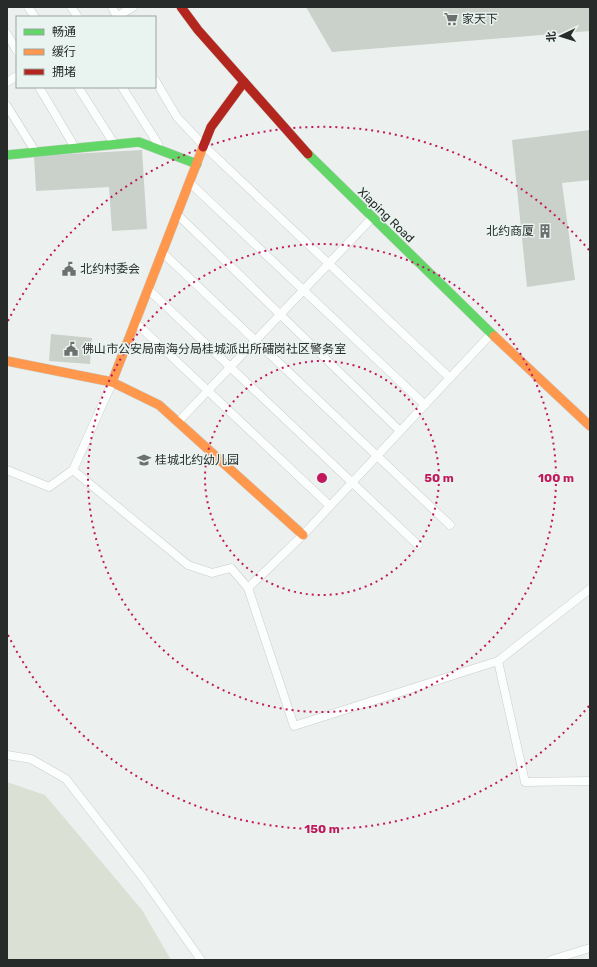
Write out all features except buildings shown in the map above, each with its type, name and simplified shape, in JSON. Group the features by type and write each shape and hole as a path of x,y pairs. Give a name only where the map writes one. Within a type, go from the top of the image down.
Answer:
{"street":[{"name":"Xiaping Road","path":"181,7 198,30 320,166 590,426"},
{"path":"112,382 211,126 244,82"},
{"path":"7,156 139,142 197,164"},
{"path":"7,361 112,382 159,404 303,535"}],"lane":[{"path":"28,7 33,16"},
{"path":"71,7 77,16"},
{"path":"112,7 116,16"},
{"path":"119,16 133,7"},
{"path":"7,34 16,49"},
{"path":"7,82 16,77"},
{"path":"156,82 177,117 204,146 450,378"},
{"path":"40,88 76,149"},
{"path":"79,88 114,145"},
{"path":"123,88 163,151"},
{"path":"7,106 36,153"},
{"path":"190,182 425,405"},
{"path":"177,214 400,431"},
{"path":"178,422 372,217"},
{"path":"162,252 450,525"},
{"path":"148,289 418,545"},
{"path":"135,322 330,506"},
{"path":"248,588 303,535 492,333"},
{"path":"7,470 49,487 73,470 112,382"},
{"path":"73,470 188,565 212,573 231,568 248,588 294,726 498,660 590,589"},
{"path":"498,660 525,782 590,781"},
{"path":"7,755 31,759 66,779 143,878 201,960"},
{"path":"551,960 590,948"}],"shaded area":[{"path":"7,782 45,795 142,910 171,960 7,960"}],"traffic: fast":[{"path":"7,155 139,142 197,164"},
{"path":"308,154 494,336"}],"traffic: slow":[{"path":"112,382 203,147"},
{"path":"494,336 590,426"},
{"path":"7,361 112,382 159,405 303,535"}],"traffic: jam":[{"path":"181,7 198,30 308,154"},
{"path":"203,147 211,127 244,82"}],"place":[{"name":"家天下","path":"451,19"},
{"name":"北约商厦","path":"545,231"},
{"name":"北约村委会","path":"69,269"},
{"name":"佛山市公安局南海分局桂城派出所礌岗社区警务室","path":"71,349"},
{"name":"桂城北约幼儿园","path":"144,460"}]}
